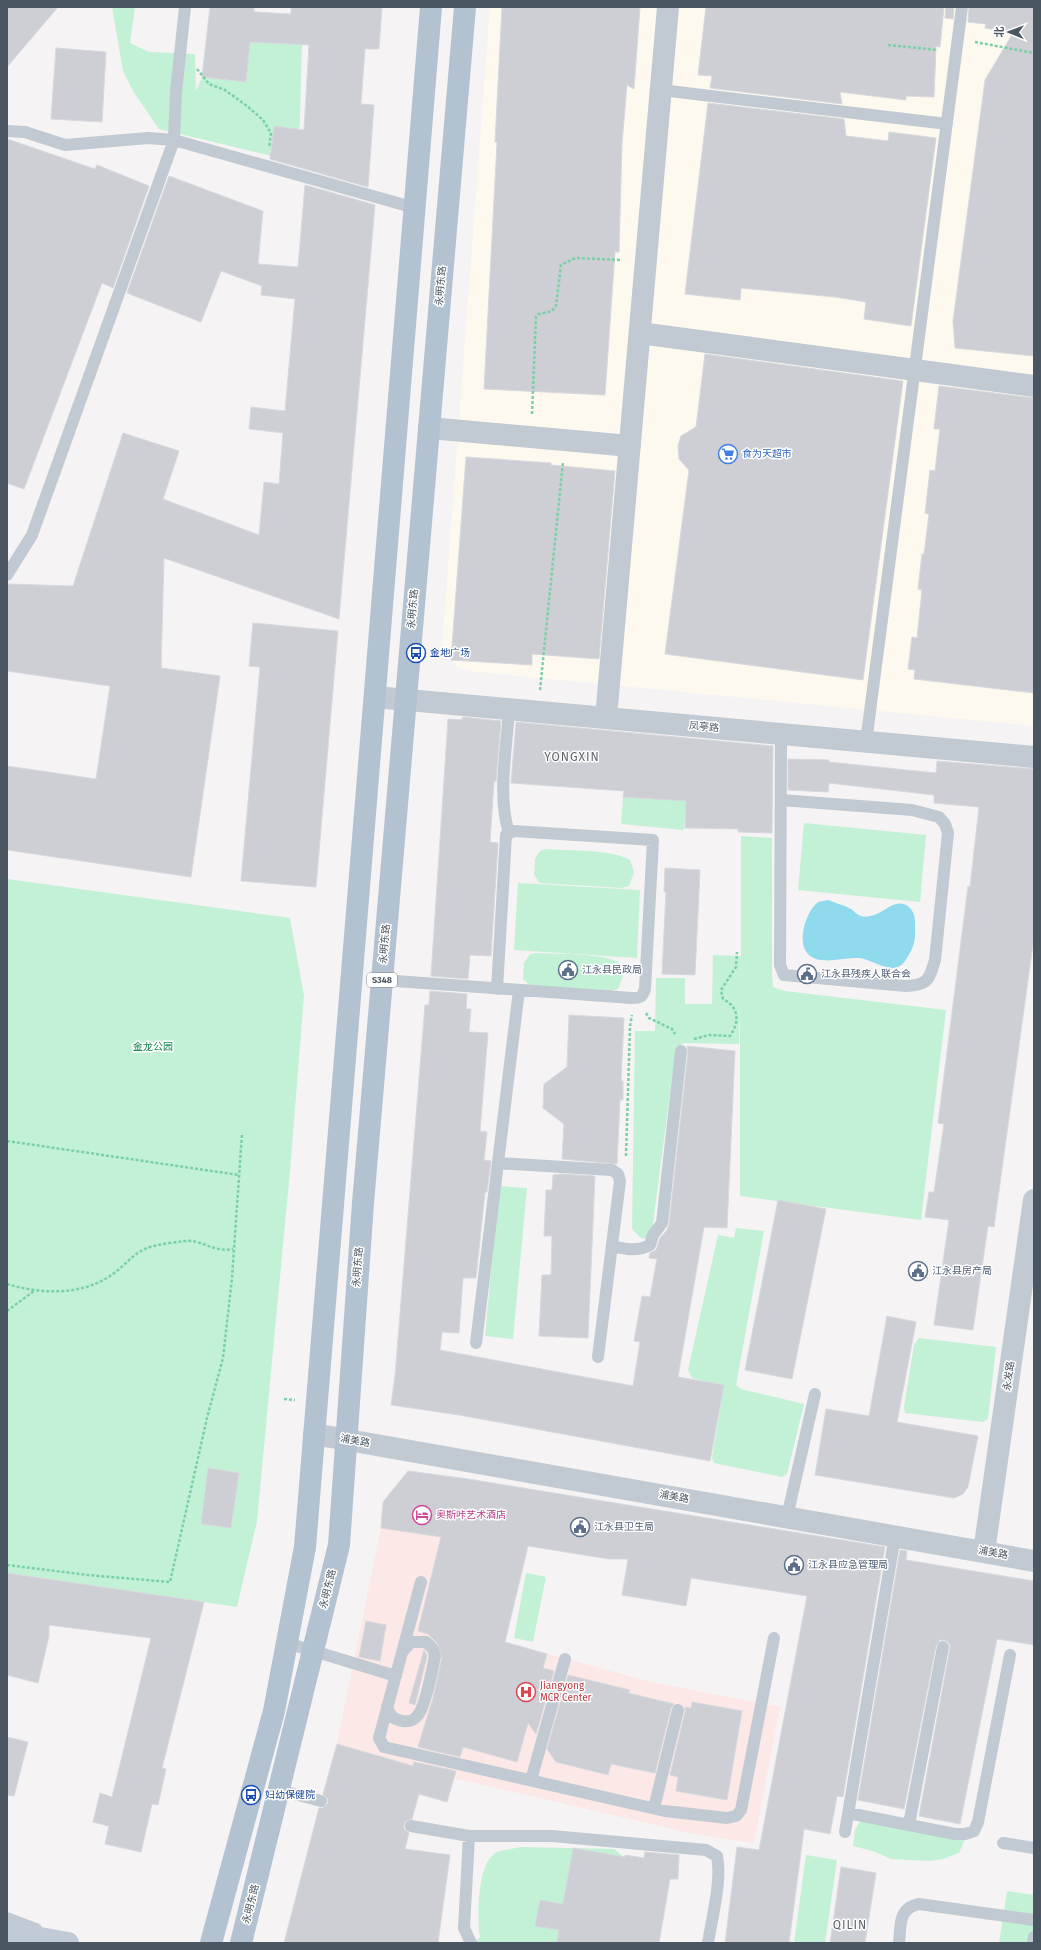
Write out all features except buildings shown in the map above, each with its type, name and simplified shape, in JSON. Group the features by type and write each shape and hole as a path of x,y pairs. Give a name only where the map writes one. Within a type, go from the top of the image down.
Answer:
{"main road":[{"path":"211,1943 274,1711 305,1546 431,7"},
{"name":"永明东路","path":"241,1943 339,1545 363,1203 465,7"},
{"path":"7,1932 68,1943"}],"street":[{"path":"606,718 668,7"},
{"path":"640,333 1034,386"},
{"path":"429,428 630,446"},
{"name":"凤亭路","path":"375,697 510,708 1034,758"},
{"name":"永发路","path":"984,1552 1034,1200"},
{"name":"浦美路","path":"314,1434 1034,1560"}],"lane":[{"path":"7,575 32,535 174,140 185,7"},
{"path":"866,742 962,7"},
{"path":"661,90 947,124"},
{"path":"7,131 25,132 65,145 148,138 174,140 415,208"},
{"path":"497,989 505,840 509,833 504,819 503,800 510,708"},
{"path":"781,734 780,965 784,975 906,986 921,985 930,977 935,960 948,833 945,824 939,817 912,810 781,800"},
{"path":"382,980 497,989 642,997 645,990 653,840 514,832 509,833"},
{"path":"476,1344 519,990"},
{"path":"612,1246 635,1250 644,1249 650,1245 653,1235 662,1223 681,1051"},
{"path":"498,1163 612,1170 618,1174 619,1188 598,1357"},
{"path":"786,1517 815,1394"},
{"path":"845,1832 895,1536"},
{"path":"421,1582 379,1738 384,1747 654,1808 727,1818 736,1816 741,1810 774,1638"},
{"path":"387,1707 389,1714 393,1718 407,1722 413,1720 421,1711 435,1656 432,1649 426,1642 417,1641 406,1645 402,1652"},
{"path":"287,1643 396,1676"},
{"path":"909,1824 943,1647"},
{"path":"848,1813 955,1834 965,1834 974,1831 978,1822 1010,1655"},
{"path":"531,1780 565,1659"},
{"path":"654,1808 678,1710"},
{"path":"279,1790 321,1801"},
{"path":"411,1826 469,1836 552,1836 706,1850 717,1856 719,1863 708,1943"},
{"path":"469,1836 464,1928 471,1943"},
{"path":"1003,1843 1034,1848"},
{"path":"899,1943 903,1914 911,1905 919,1904 1034,1920"},
{"path":"7,1918 75,1943"},
{"path":"1033,1943 1034,1937"}],"path":[{"path":"958,39 1034,52"},
{"path":"888,45 956,52"},
{"path":"181,46 202,77 209,84 225,90 263,120 271,133 267,166"},
{"path":"531,436 536,317 539,314 552,312 556,306 561,265 575,258 646,261"},
{"path":"538,711 565,440"},
{"path":"681,1051 683,1046 698,1037 709,1035 730,1036 735,1029 737,1018 734,1008 730,1003 723,999 721,990 736,967 737,952"},
{"path":"639,998 642,1007 649,1018 672,1029 681,1051"},
{"path":"619,1188 623,1186 625,1179 630,1026 634,1008 639,998"},
{"path":"7,1565 88,1575 170,1582 207,1418 223,1358 242,1134"},
{"path":"7,1141 239,1175"},
{"path":"7,1284 26,1290 72,1291 94,1286 112,1275 124,1263 147,1248 191,1241 222,1251 233,1249"},
{"path":"7,1311 35,1290"}],"shaded area":[{"path":"490,7 1034,7 1034,726 478,672 457,667 442,647"},
{"name":"Jiangyong MCR Center","path":"381,1528 528,1551 505,1642 651,1682 780,1707 754,1843 694,1834 454,1778 337,1744"}],"green space":[{"path":"112,7 135,7 130,43 149,52 195,54 196,91 202,77 246,82 254,11 272,13 271,43 302,45 299,151 284,159 159,129 133,91 123,71"},
{"path":"623,797 686,801 684,830 621,824"},
{"path":"804,823 926,835 920,902 798,890"},
{"path":"741,836 772,838 773,987 785,991 946,1010 921,1220 740,1196 740,1000 739,1044 685,1043 676,1047 651,1239 641,1238 632,1229 635,1031 655,1031 656,978 685,978 685,1004 712,1004 713,955 741,956"},
{"path":"546,849 601,852 622,856 630,860 634,872 629,886 622,888 540,883 534,875 535,859 540,851"},
{"name":"金龙公园","path":"7,879 290,918 304,996 290,1171 257,1521 237,1607 7,1573"},
{"path":"518,883 640,890 637,958 514,950"},
{"path":"536,953 603,957 620,963 623,976 618,989 611,991 530,986 523,979 524,963 530,954"},
{"path":"499,1186 527,1188 513,1339 485,1336"},
{"path":"736,1228 764,1231 736,1385 741,1389 804,1404 787,1474 782,1477 714,1463 712,1458 724,1386 692,1378 688,1370 718,1235 734,1238"},
{"path":"919,1338 996,1347 988,1419 983,1422 905,1413 904,1407 914,1345"},
{"path":"526,1573 546,1577 533,1642 514,1638"},
{"path":"861,1820 966,1837 959,1853 943,1859 930,1861 891,1859 873,1851 853,1846 855,1830"},
{"path":"520,1847 614,1849 625,1858 610,1943 474,1943 480,1937 479,1906 481,1881 488,1861 496,1853"},
{"path":"806,1855 837,1860 825,1943 794,1943"},
{"path":"1007,1891 1034,1895 1034,1943 999,1943"}],"water":[{"path":"828,900 851,909 858,915 864,917 880,913 894,905 904,904 909,907 912,910 914,917 915,939 907,958 902,964 891,968 858,958 822,960 816,959 809,955 805,949 803,941 805,923 813,907 818,902"}],"place":[{"name":"食为天超市","path":"728,454"},
{"name":"金地广场","path":"416,653"},
{"name":"江永县民政局","path":"568,970"},
{"name":"江永县残疾人联合会","path":"807,974"},
{"name":"江永县房产局","path":"918,1271"},
{"name":"奥斯咔艺术酒店","path":"422,1515"},
{"name":"江永县卫生局","path":"580,1527"},
{"name":"江永县应急管理局","path":"794,1565"},
{"name":"Jiangyong MCR Center","path":"526,1692"},
{"name":"妇幼保健院","path":"251,1795"}],"district":[{"name":"YONGXIN","path":"572,757"},
{"name":"QILIN","path":"850,1925"}]}
